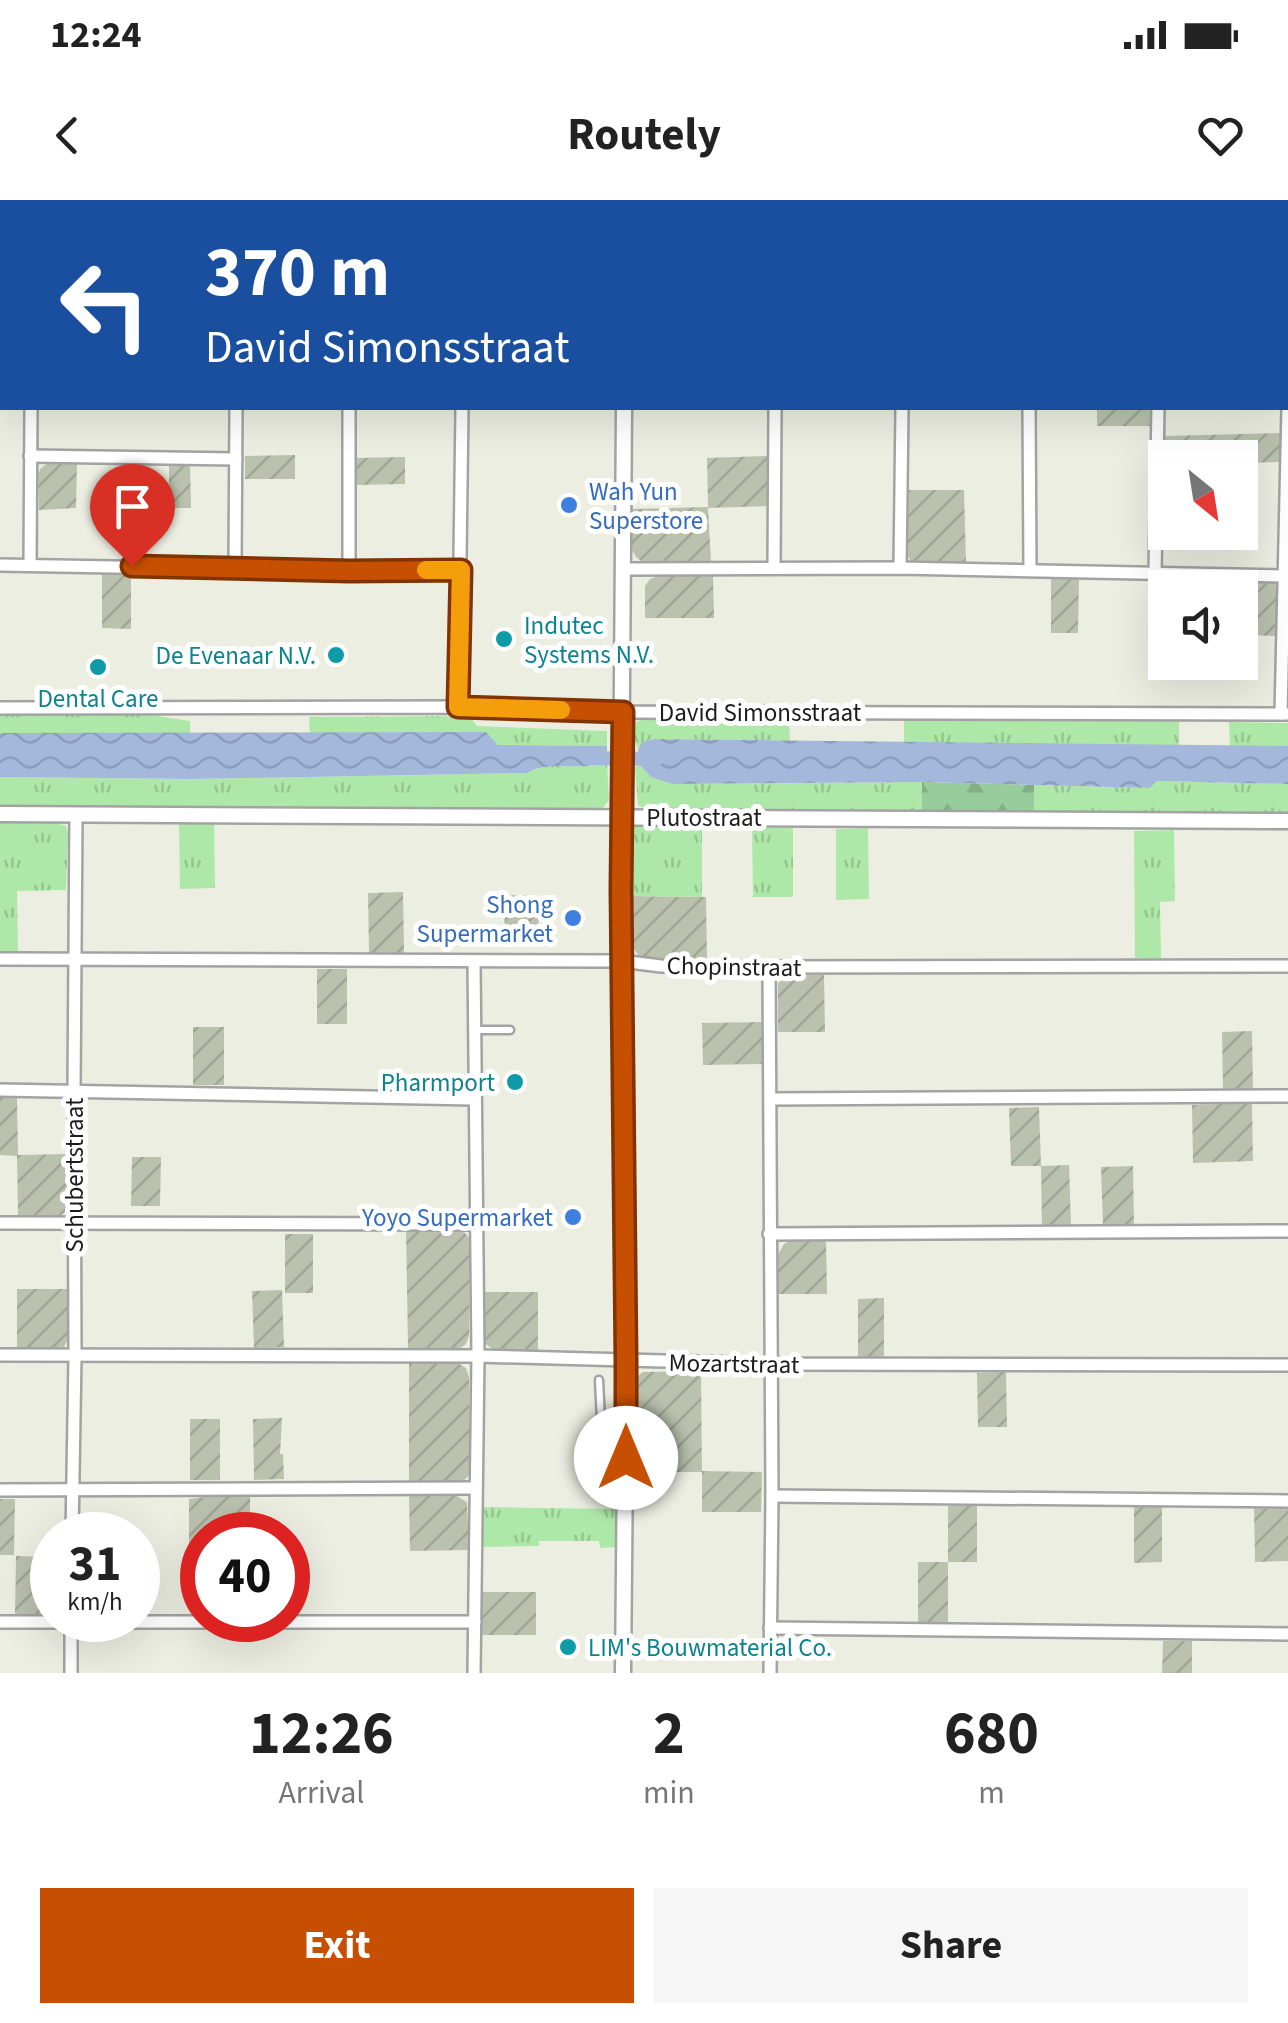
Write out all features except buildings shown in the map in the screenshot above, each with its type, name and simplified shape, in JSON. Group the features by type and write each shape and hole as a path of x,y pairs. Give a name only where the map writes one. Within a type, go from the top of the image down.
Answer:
{"street":[{"path":"30,565 31,410"},
{"path":"235,568 236,410"},
{"path":"348,410 349,571"},
{"path":"458,707 462,410"},
{"path":"624,410 620,817 626,1360 624,1673"},
{"path":"774,410 774,568"},
{"path":"900,568 902,410"},
{"path":"1030,410 1030,570"},
{"path":"1155,570 1158,410"},
{"path":"1284,714 1288,410"},
{"path":"30,456 236,459"},
{"path":"0,565 461,570"},
{"path":"624,570 1148,572"},
{"path":"1258,575 1285,576"},
{"name":"David Simonsstraat","path":"0,708 458,707 623,719 1284,714"},
{"name":"Plutostraat","path":"0,814 1288,820"},
{"name":"Schubertstraat","path":"72,1512 76,814"},
{"name":"Chopinstraat","path":"0,959 621,961 661,966 769,967 1288,966"},
{"path":"474,962 478,1356 474,1673"},
{"path":"769,967 770,1673"},
{"path":"0,1090 474,1098"},
{"path":"770,1099 1288,1096"},
{"path":"0,1223 476,1224"},
{"path":"769,1234 1288,1231"},
{"name":"Mozartstraat","path":"0,1355 478,1356 770,1364 1288,1366"},
{"path":"0,1490 475,1488"},
{"path":"772,1496 1288,1501"},
{"path":"0,1622 30,1622"},
{"path":"160,1622 475,1622"},
{"path":"770,1628 1288,1634"},
{"path":"70,1673 71,1642"}],"lane":[{"path":"474,1030 510,1030"},
{"path":"599,1380 601,1420 626,1422"}],"shaded area":[{"path":"1097,410 1152,410 1152,426 1097,426"},
{"path":"1280,433 1281,462 1258,463 1258,440 1165,440 1165,436"},
{"path":"295,455 295,479 245,479 245,456"},
{"path":"767,456 769,506 708,508 711,562 644,563 636,557 632,550 631,509 708,507 707,458"},
{"path":"405,457 405,484 356,485 355,458"},
{"path":"77,463 76,508 39,510 41,468 47,464"},
{"path":"169,464 190,464 191,508 169,508"},
{"path":"906,490 964,490 966,563 910,560"},
{"path":"102,573 131,573 131,629 102,628"},
{"path":"663,574 713,575 714,618 645,618 645,586 650,579"},
{"path":"1051,578 1079,578 1078,633 1051,633"},
{"path":"1258,583 1274,583 1278,588 1277,636 1258,635"},
{"path":"403,892 404,953 369,954 368,893"},
{"path":"505,895 539,896 538,945 504,945"},
{"path":"629,896 706,897 707,959 643,960 630,944"},
{"path":"317,969 347,969 347,1024 317,1024"},
{"path":"789,975 824,975 825,1032 778,1032 778,983"},
{"path":"762,1022 763,1064 703,1065 702,1023"},
{"path":"193,1027 224,1027 224,1085 193,1085"},
{"path":"1252,1031 1253,1091 1223,1092 1222,1032"},
{"path":"0,1097 17,1097 18,1155 68,1154 68,1209 63,1214 18,1217 17,1156 0,1155"},
{"path":"1252,1103 1253,1161 1193,1163 1192,1105"},
{"path":"1039,1107 1041,1166 1011,1166 1009,1108"},
{"path":"132,1157 161,1157 160,1206 131,1206"},
{"path":"1069,1165 1071,1226 1042,1227 1041,1166"},
{"path":"1133,1166 1134,1226 1103,1227 1101,1167"},
{"path":"406,1229 457,1229 470,1239 469,1336 459,1349 408,1348"},
{"path":"285,1234 313,1234 313,1293 285,1293"},
{"path":"826,1239 827,1294 776,1294 775,1260 784,1244 791,1240"},
{"path":"17,1289 67,1289 64,1347 17,1350"},
{"path":"282,1290 284,1347 254,1348 252,1291"},
{"path":"483,1292 538,1292 538,1351 494,1350 484,1343"},
{"path":"884,1298 884,1357 858,1358 858,1299"},
{"path":"409,1362 458,1363 466,1368 470,1473 466,1479 409,1482"},
{"path":"701,1371 702,1471 762,1472 761,1512 702,1512 702,1472 631,1472 630,1386 635,1378 643,1372"},
{"path":"1006,1372 1007,1427 978,1427 977,1373"},
{"path":"282,1418 280,1454 284,1479 254,1480 253,1419"},
{"path":"190,1419 220,1419 220,1480 190,1480"},
{"path":"250,1495 250,1512 189,1512 189,1499"},
{"path":"409,1495 455,1495 467,1502 469,1550 410,1551"},
{"path":"0,1499 15,1499 14,1555 0,1555"},
{"path":"977,1505 977,1562 948,1562 948,1506"},
{"path":"1162,1506 1162,1562 1134,1563 1134,1507"},
{"path":"1288,1506 1288,1561 1255,1562 1254,1507"},
{"path":"16,1556 30,1556 30,1615 15,1615"},
{"path":"918,1562 948,1562 948,1622 918,1622"},
{"path":"479,1592 536,1592 536,1635 480,1635"},
{"path":"1163,1641 1192,1641 1192,1673 1162,1673"}],"green space":[{"path":"145,714 190,721 190,733 0,733 0,715"},
{"path":"470,716 477,726 607,731 607,746 498,745 485,732 310,733 309,717"},
{"path":"664,716 789,721 790,741 654,739 643,742 638,750 636,722"},
{"path":"904,719 1179,721 1179,746 904,743"},
{"path":"1229,722 1288,723 1288,746 1230,746"},
{"path":"607,760 609,800 602,809 0,806 0,777 192,779 527,773"},
{"path":"639,764 652,777 672,784 922,782 922,811 646,809 638,805 635,768"},
{"path":"1157,781 1288,784 1288,816 1034,814 1034,785 1150,788"},
{"path":"922,782 1034,785 1034,814 922,811"},
{"path":"0,821 54,822 66,826 68,834 66,890 17,891 18,952 0,952"},
{"path":"214,823 215,888 180,889 179,824"},
{"path":"639,823 702,824 702,897 629,896 628,833"},
{"path":"752,828 793,828 793,897 753,897"},
{"path":"868,828 869,899 836,900 836,829"},
{"path":"1174,830 1175,901 1160,902 1161,958 1135,958 1134,831"},
{"path":"482,1507 618,1509 617,1547 600,1548 599,1541 539,1541 539,1546 482,1547"}],"water":[{"path":"486,732 498,745 607,746 607,760 527,773 192,779 0,777 0,733"},
{"path":"654,739 1288,746 1288,784 1157,781 1150,788 922,782 672,784 651,777 639,764 642,742"}],"waterway":[{"path":"589,758 657,759"}],"slow traffic":[{"path":"426,570 461,570 458,707 561,710"}],"place":[{"name":"Wah Yun Superstore","path":"569,505"},
{"name":"Indutec Systems N.V.","path":"504,639"},
{"name":"De Evenaar N.V.","path":"336,655"},
{"name":"Dental Care","path":"98,667"},
{"name":"Shong Supermarket","path":"573,918"},
{"name":"Pharmport","path":"515,1082"},
{"name":"Yoyo Supermarket","path":"573,1217"},
{"name":"LIM's Bouwmaterial Co.","path":"568,1647"}],"route":[{"path":"132,566 461,570 458,707 623,712 620,817 626,1458"}]}
